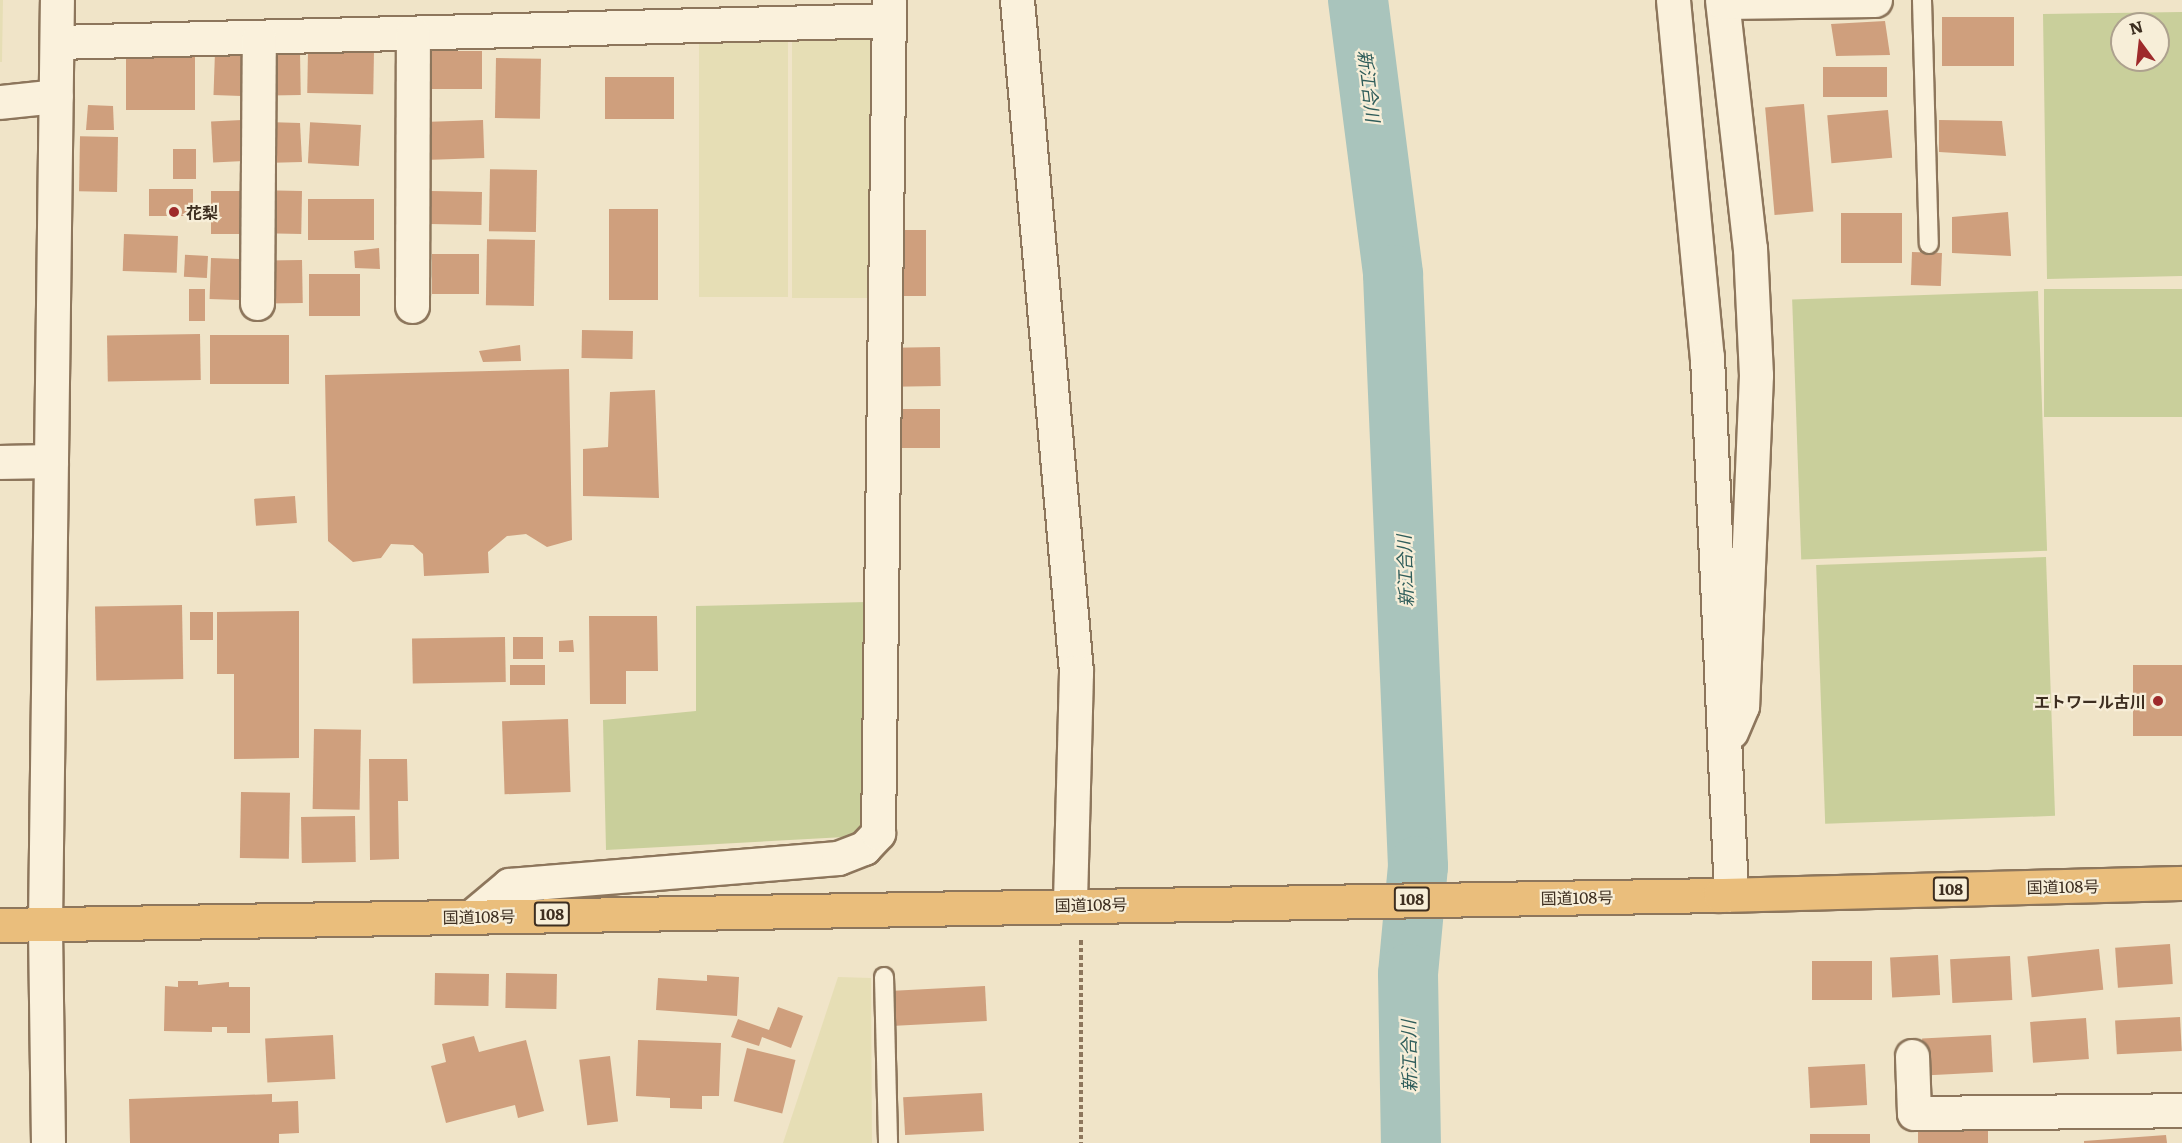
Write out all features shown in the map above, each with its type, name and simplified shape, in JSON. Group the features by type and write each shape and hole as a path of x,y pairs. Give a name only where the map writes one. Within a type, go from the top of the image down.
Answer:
{"highway":[{"name":"国道108号","path":"0,925 1725,894 2182,883"}],"street":[{"path":"48,1143 45,924 57,0"},
{"path":"1017,0 1076,672 1070,905"},
{"path":"1673,0 1707,357 1725,894"},
{"path":"1722,756 1742,706 1756,375 1750,248 1722,1 1875,0"},
{"path":"57,42 413,33 889,10 878,833 864,848 838,858 509,885 472,916"},
{"path":"412,306 413,33"},
{"path":"257,303 259,38"},
{"path":"0,102 56,96"},
{"path":"0,462 51,461"},
{"path":"1912,1056 1914,1113 2182,1110"}],"lane":[{"path":"1922,0 1929,244"},
{"path":"884,977 888,1143"}],"path":[{"path":"1070,905 1080,918 1081,1143"}],"shaded area":[{"path":"0,0 3,0 2,62 0,62"},
{"path":"699,34 788,34 788,297 699,297"},
{"path":"792,34 881,34 881,298 792,298"},
{"path":"838,977 871,978 872,1143 783,1143"}],"green space":[{"path":"2170,12 2182,12 2182,276 2047,279 2043,14 2110,13 2110,72 2170,72"},
{"path":"2044,289 2182,289 2182,417 2044,417"},
{"path":"2038,291 2047,551 1801,559 1792,300"},
{"path":"2046,557 2055,816 1825,824 1816,565"},
{"path":"867,602 863,836 606,850 603,720 696,711 696,606"}],"building":[{"path":"1942,17 2014,17 2014,66 1942,66"},
{"path":"1885,21 1890,55 1836,56 1831,24"},
{"path":"308,50 374,51 373,94 307,93"},
{"path":"425,51 482,51 482,89 425,89"},
{"path":"215,52 250,53 248,96 213,95"},
{"path":"300,52 301,95 270,96 269,53"},
{"path":"126,57 195,57 195,110 126,110"},
{"path":"496,58 541,59 540,119 495,118"},
{"path":"1823,67 1887,67 1887,97 1823,97"},
{"path":"605,77 674,77 674,119 605,119"},
{"path":"1804,104 1813,212 1775,215 1765,107"},
{"path":"88,105 113,106 114,130 86,130"},
{"path":"1888,110 1892,158 1831,163 1827,115"},
{"path":"242,120 244,161 213,163 211,122"},
{"path":"483,120 484,158 424,160 423,122"},
{"path":"1939,120 2002,121 2006,156 1939,152"},
{"path":"267,122 300,123 302,162 264,163"},
{"path":"310,122 361,125 359,166 308,163"},
{"path":"80,136 118,137 117,192 79,191"},
{"path":"173,149 196,149 196,179 173,179"},
{"path":"490,169 537,170 536,232 489,231"},
{"path":"149,189 193,189 193,216 149,216"},
{"path":"265,190 302,191 301,234 264,233"},
{"path":"211,191 242,191 242,234 211,234"},
{"path":"431,191 482,192 481,225 430,224"},
{"path":"308,199 374,199 374,240 308,240"},
{"path":"609,209 658,209 658,300 609,300"},
{"path":"2008,212 2011,256 1952,253 1952,217"},
{"path":"1841,213 1902,213 1902,263 1841,263"},
{"path":"894,230 926,230 926,296 894,296"},
{"path":"124,234 178,236 177,273 123,271"},
{"path":"487,239 535,240 534,306 486,305"},
{"path":"379,248 380,269 355,268 354,251"},
{"path":"1912,252 1942,253 1941,286 1911,285"},
{"path":"432,254 479,254 479,294 432,294"},
{"path":"185,255 208,256 207,278 184,277"},
{"path":"211,258 247,259 246,300 210,299"},
{"path":"302,260 303,303 268,304 267,261"},
{"path":"309,274 360,274 360,316 309,316"},
{"path":"189,289 205,289 205,321 189,321"},
{"path":"582,330 633,331 633,359 582,358"},
{"path":"200,334 201,380 108,382 107,336"},
{"path":"210,335 289,335 289,384 210,384"},
{"path":"520,345 521,361 483,362 479,351"},
{"path":"940,347 941,386 894,387 893,348"},
{"path":"569,369 572,540 547,547 526,534 507,536 488,552 489,573 424,576 423,554 413,545 391,544 381,558 353,562 328,541 325,375"},
{"path":"655,390 659,498 583,496 583,449 608,447 610,392"},
{"path":"891,409 940,409 940,448 891,448"},
{"path":"295,496 297,523 256,526 254,499"},
{"path":"182,605 183,679 96,681 95,607"},
{"path":"299,611 299,758 234,759 234,674 217,674 217,612"},
{"path":"190,612 213,612 213,640 190,640"},
{"path":"589,616 657,616 658,671 626,671 626,704 590,704"},
{"path":"505,637 506,682 413,684 412,639"},
{"path":"513,637 543,637 543,659 513,659"},
{"path":"573,640 574,652 559,652 559,641"},
{"path":"510,665 545,665 545,685 510,685"},
{"name":"エトワール古川","path":"2133,665 2182,665 2182,736 2133,736"},
{"path":"568,719 571,792 505,794 502,721"},
{"path":"314,729 361,730 360,810 313,809"},
{"path":"369,759 407,759 408,801 398,801 399,859 370,860"},
{"path":"241,792 290,793 289,859 240,858"},
{"path":"355,816 356,862 302,863 301,817"},
{"path":"2170,944 2173,984 2118,988 2115,948"},
{"path":"2099,949 2103,990 2032,997 2027,957"},
{"path":"1938,955 1940,995 1892,997 1890,958"},
{"path":"2010,956 2012,1000 1952,1003 1950,959"},
{"path":"1812,961 1872,961 1872,1000 1812,1000"},
{"path":"435,973 489,974 488,1006 434,1005"},
{"path":"506,973 557,974 556,1009 505,1008"},
{"path":"707,975 739,977 737,1016 656,1010 658,978 707,981"},
{"path":"178,981 198,981 198,985 229,982 229,987 250,987 250,1033 227,1033 227,1027 212,1027 212,1032 164,1031 165,986 178,987"},
{"path":"985,986 987,1021 896,1026 894,991"},
{"path":"778,1007 803,1016 791,1048 762,1037 759,1046 731,1037 738,1019 769,1030"},
{"path":"2180,1017 2182,1051 2117,1054 2115,1020"},
{"path":"2086,1018 2089,1059 2033,1063 2030,1022"},
{"path":"333,1035 335,1079 267,1082 265,1039"},
{"path":"1991,1035 1993,1072 1924,1076 1922,1039"},
{"path":"474,1036 479,1052 526,1040 544,1111 518,1118 515,1105 446,1123 431,1066 446,1062 442,1044"},
{"path":"638,1040 721,1043 719,1096 702,1096 702,1109 670,1108 670,1098 636,1096"},
{"path":"747,1048 796,1060 782,1113 734,1101"},
{"path":"610,1056 618,1122 587,1125 579,1060"},
{"path":"1865,1064 1867,1105 1810,1108 1808,1067"},
{"path":"982,1093 984,1131 905,1135 903,1097"},
{"path":"272,1094 272,1102 298,1101 299,1133 279,1134 279,1143 130,1143 129,1099"},
{"path":"1918,1130 1988,1130 1988,1143 1918,1143"},
{"path":"1810,1134 1870,1134 1870,1143 1810,1143"},
{"path":"2166,1135 2167,1143 2084,1143 2084,1141"}],"waterway":[{"name":"新江合川","path":"1358,0 1393,275 1418,866 1408,974 1411,1143"}],"place":[{"name":"花梨","path":"174,212"},
{"name":"エトワール古川","path":"2158,701"}]}
